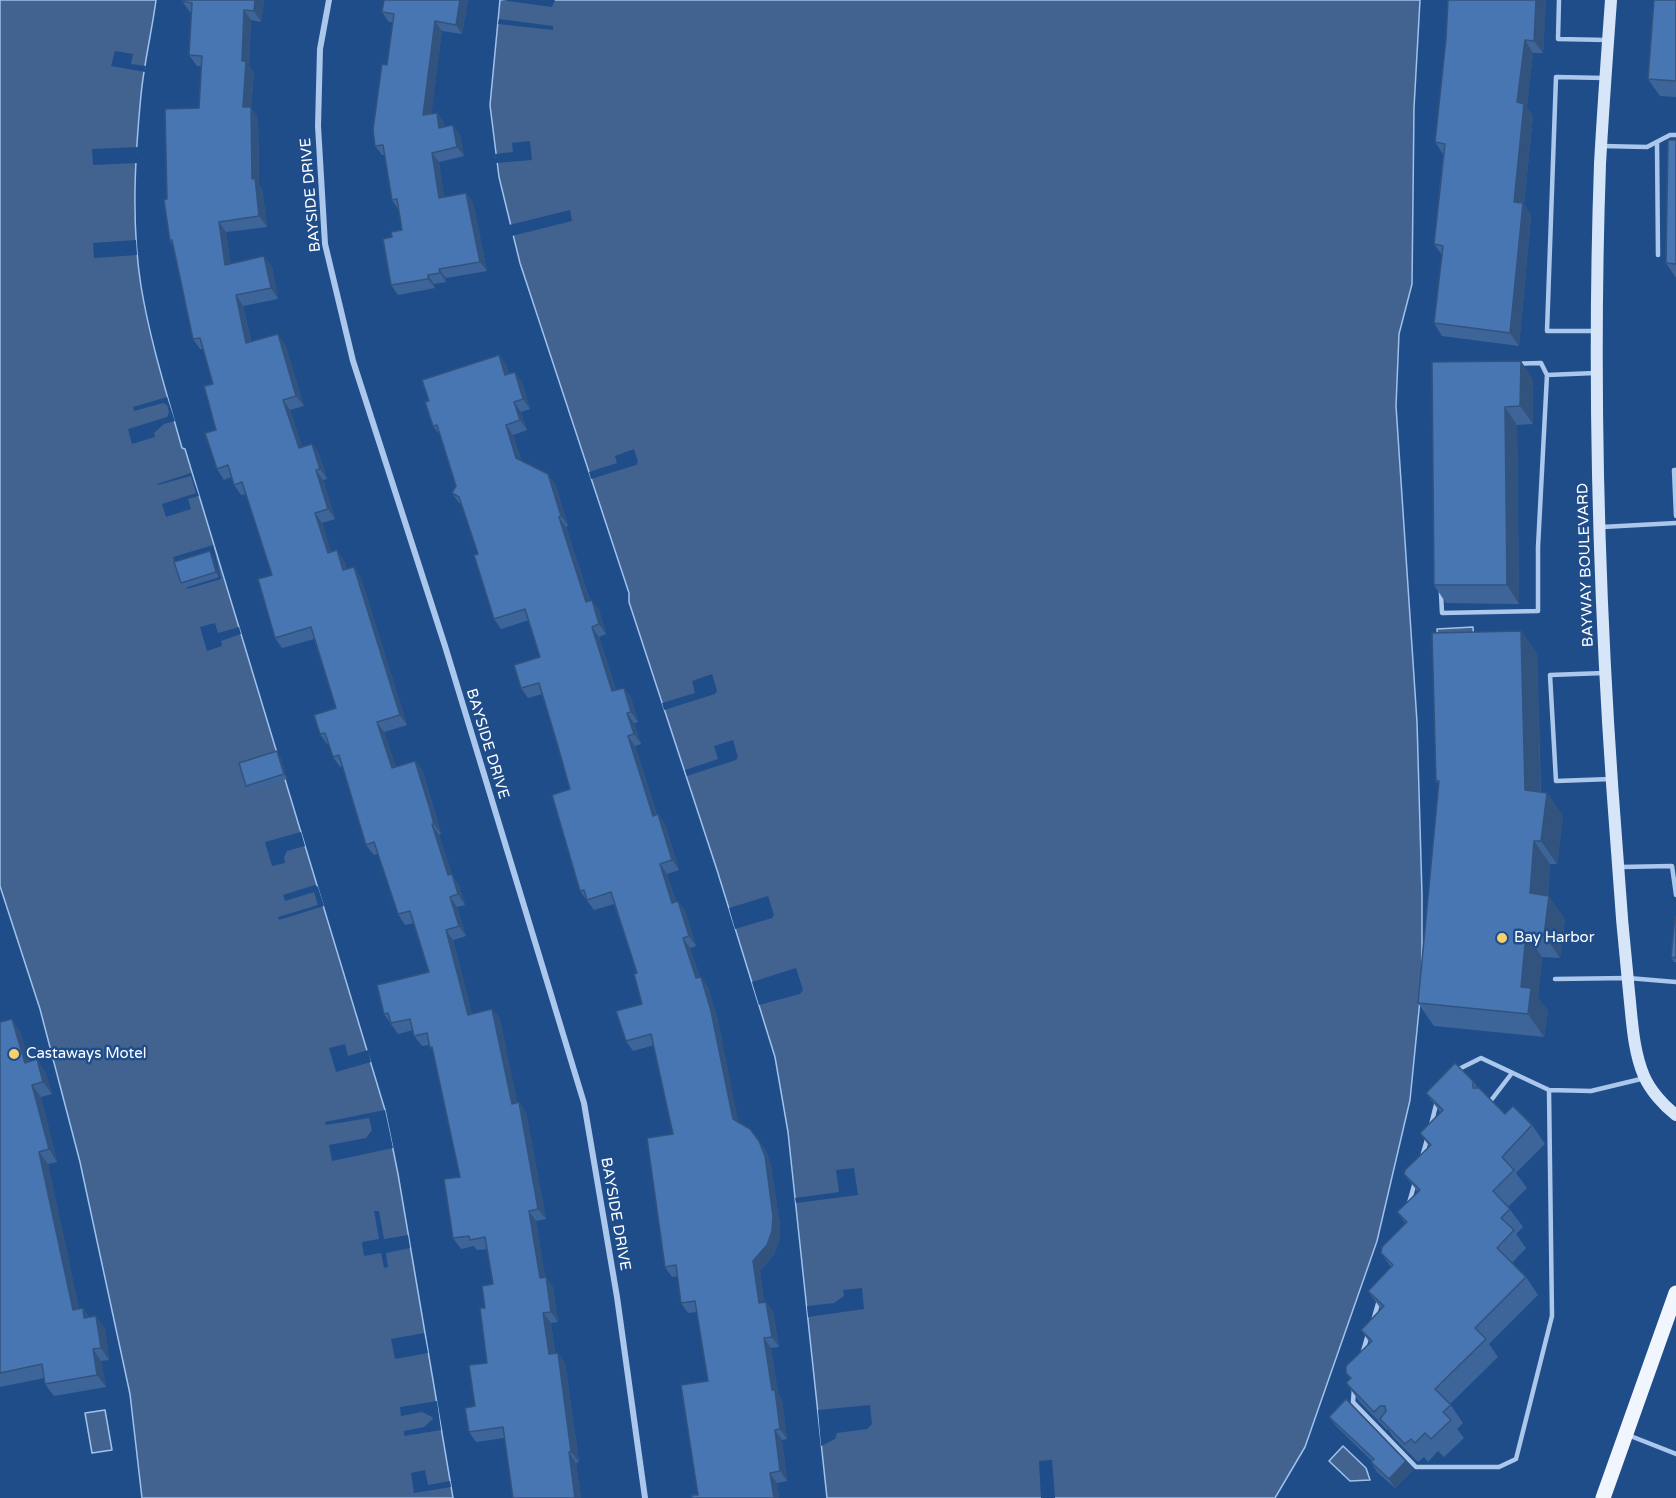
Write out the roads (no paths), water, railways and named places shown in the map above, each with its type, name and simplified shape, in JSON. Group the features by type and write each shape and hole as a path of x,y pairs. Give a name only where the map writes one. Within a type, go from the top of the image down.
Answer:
{"main road":[{"path":"1603,1498 1676,1293"}],"street":[{"name":"BAYSIDE DRIVE","path":"329,0 320,49 318,126 325,244 353,362 445,646 584,1103 617,1297 645,1498"},
{"name":"BAYWAY BOULEVARD","path":"1611,0 1602,146 1597,373 1604,673 1618,867 1638,1058 1645,1078 1655,1093 1676,1115"}],"lane":[{"path":"1559,0 1558,39 1609,40"},
{"path":"1598,332 1547,332 1556,77 1606,78"},
{"path":"1602,146 1647,147 1670,135 1676,135"},
{"path":"1657,142 1658,255"},
{"path":"1541,363 1547,375 1538,547 1538,611 1442,613 1437,516 1437,366 1541,363"},
{"path":"1547,375 1597,373"},
{"path":"1676,470 1674,470 1676,516"},
{"path":"1599,527 1676,523"},
{"path":"1604,673 1550,675 1556,781 1611,779"},
{"path":"1618,867 1672,867 1676,895"},
{"path":"1555,979 1628,978 1676,982"},
{"path":"1453,1072 1481,1058 1549,1090 1592,1091 1645,1078"},
{"path":"1489,1103 1512,1073"},
{"path":"1354,1385 1353,1402 1416,1467 1500,1467 1516,1458 1552,1316 1549,1090"},
{"path":"1421,1160 1438,1097"},
{"path":"1407,1212 1416,1181"},
{"path":"1358,1365 1383,1289"},
{"path":"1387,1437 1395,1428"},
{"path":"1626,1434 1676,1454"}],"water":[{"path":"0,0 156,0 142,83 136,166 136,238 145,307 182,448 185,449 385,1110 453,1498 142,1498 130,1394 80,1162 40,1009 0,886"},
{"path":"500,0 1420,0 1414,108 1412,284 1399,334 1396,406 1417,722 1422,980 1410,1100 1377,1241 1305,1447 1275,1498 827,1498 788,1132 775,1057 717,870 629,602 629,593 520,263 499,177 490,105"},
{"path":"1473,627 1474,645 1438,647 1437,629"},
{"path":"105,1410 112,1450 92,1453 85,1413"},
{"path":"1343,1446 1366,1468 1370,1480 1350,1481 1329,1461"}],"place":[{"name":"Bay Harbor","path":"1502,938"},
{"name":"Castaways Motel","path":"14,1054"}]}
